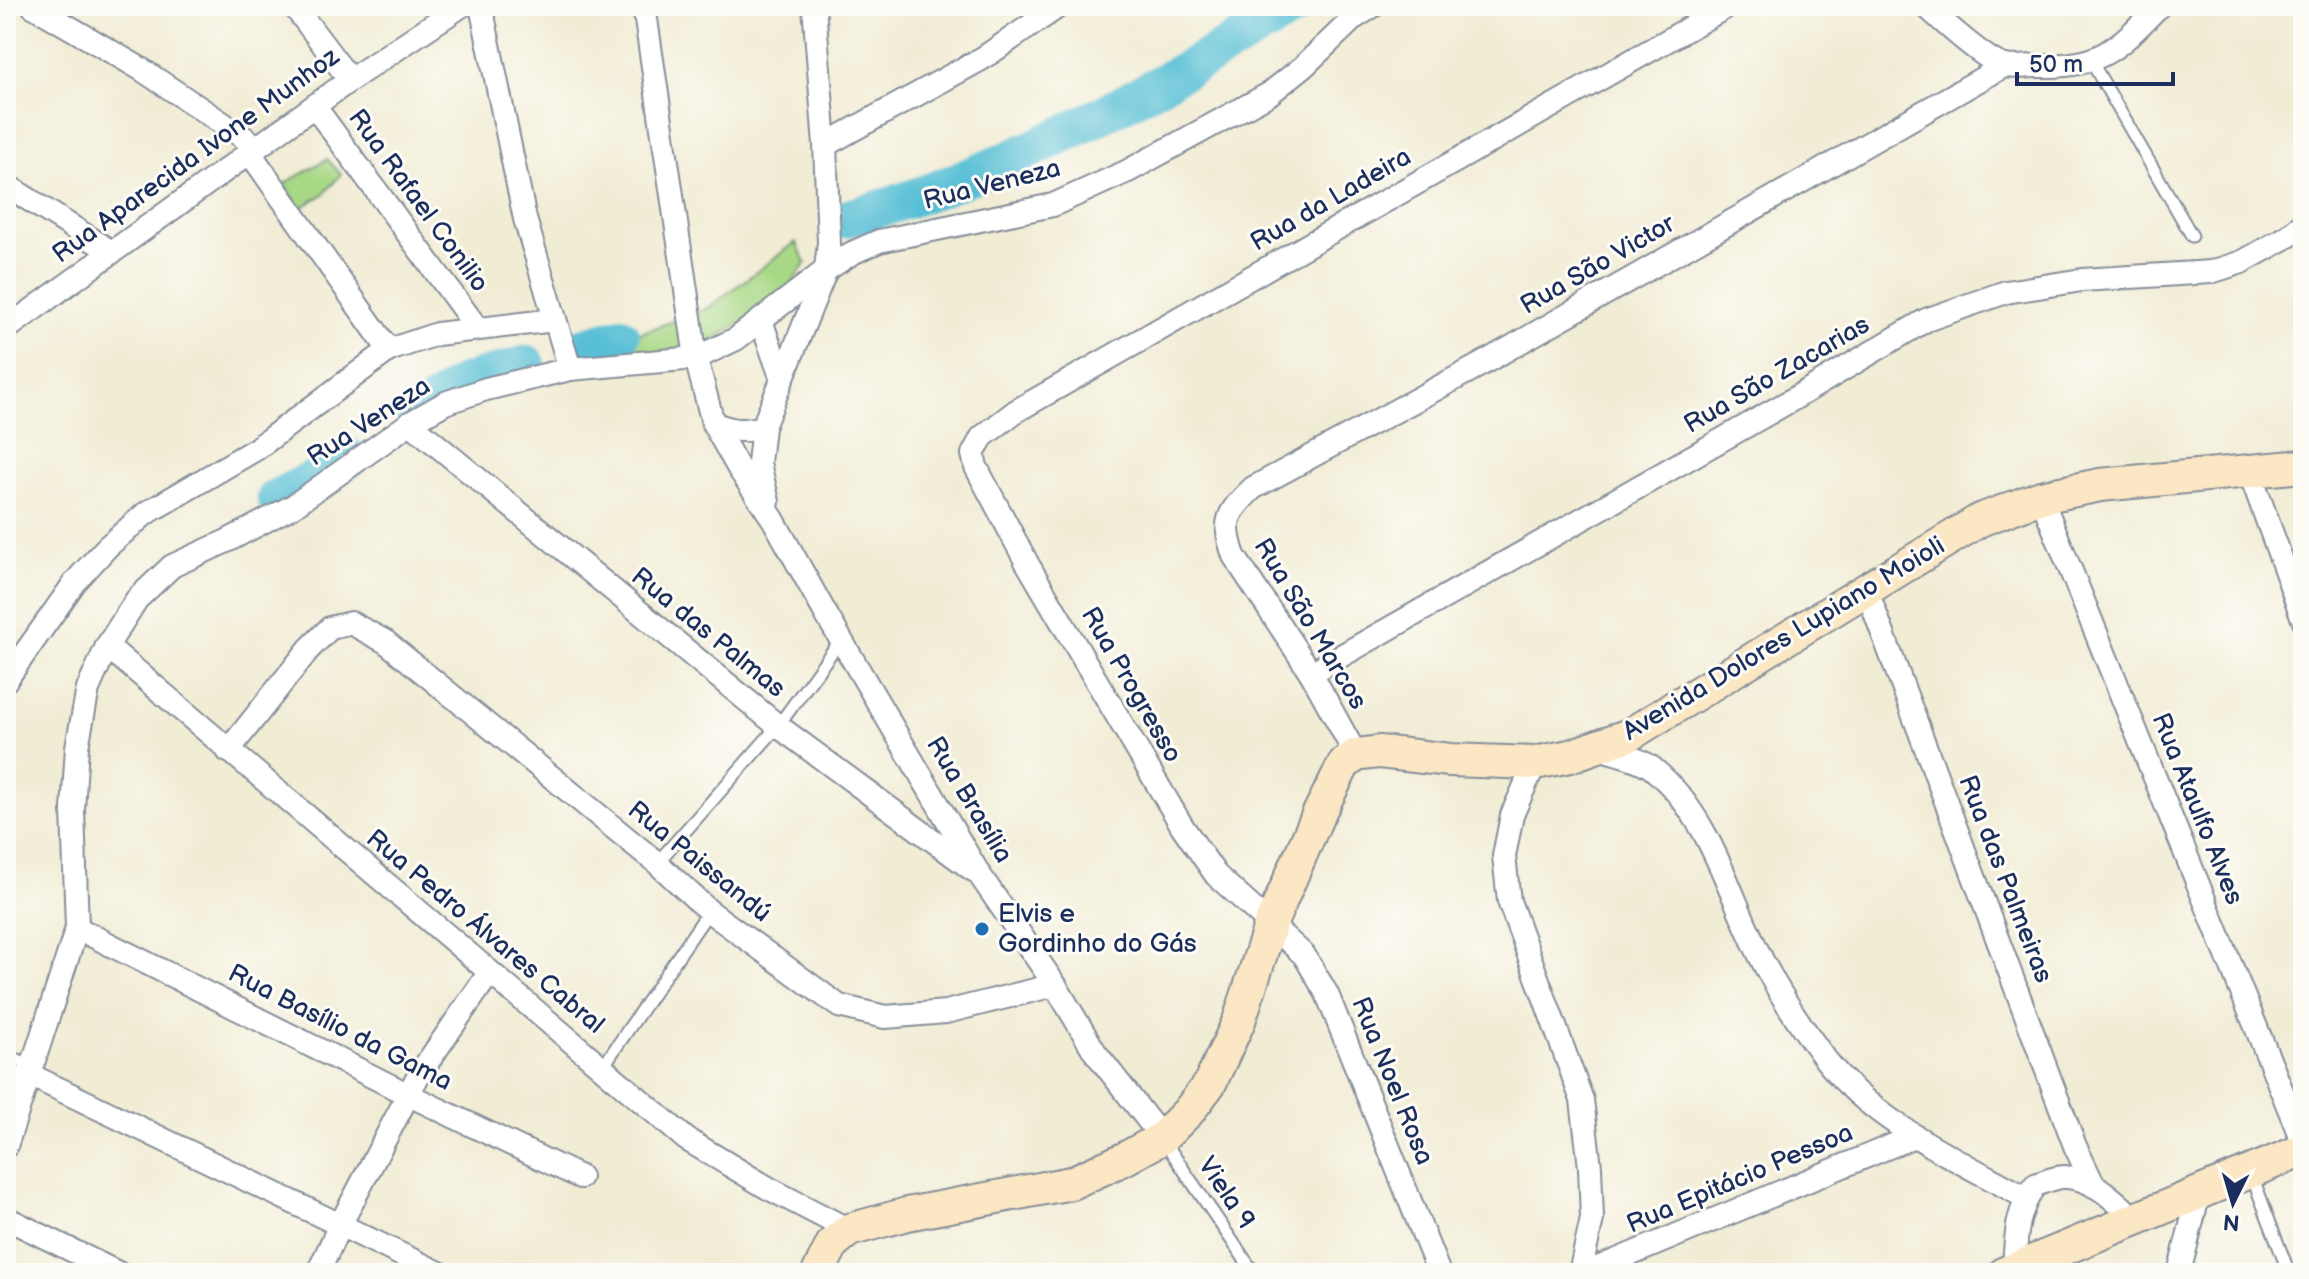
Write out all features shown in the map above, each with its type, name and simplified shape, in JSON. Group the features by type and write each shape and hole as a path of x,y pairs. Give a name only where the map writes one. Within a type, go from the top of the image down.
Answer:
{"main road":[{"name":"Avenida Dolores Lupiano Moioli","path":"1356,755 1379,752 1450,760 1535,763 1595,747 1629,735 1980,520 2041,497 2100,485 2303,466"},
{"path":"818,1273 833,1243 849,1230 907,1214 1071,1183 1162,1138 1188,1112 1210,1083 1239,1021 1271,923 1331,784 1344,764 1356,755"},
{"path":"2010,1271 2303,1150"}],"street":[{"path":"33,6 141,69 254,150 389,350"},
{"path":"294,6 350,80"},
{"name":"Rua Aparecida Ivone Munhoz","path":"6,329 350,80 461,6"},
{"path":"481,6 525,219 570,369"},
{"name":"Rua Brasília","path":"644,6 696,358 713,423 773,519 979,874 1055,985 1095,1052 1162,1138"},
{"name":"Rua Brasília","path":"773,519 759,463 763,427 826,270 829,242 814,6"},
{"path":"825,145 983,58 1059,6"},
{"name":"Rua Veneza","path":"6,1146 77,928 73,809 77,747 88,689 107,646 137,599 172,566 293,506 410,423 445,403 486,389 570,369 696,358 736,339 826,270 852,253 879,241 1053,205 1128,171 1269,94 1304,66 1354,18 1373,6"},
{"name":"Rua da Ladeira","path":"973,454 982,437 1016,411 1728,6"},
{"path":"1926,6 1960,36 2004,66 2064,67 2110,53 2159,6"},
{"name":"Rua São Victor","path":"1227,519 1253,488 1480,365 2004,66"},
{"name":"Rua Rafael Conilio","path":"315,107 477,328"},
{"path":"6,185 110,251"},
{"name":"Rua São Zacarias","path":"1311,673 1790,401 1926,320 2006,292 2082,280 2211,272 2242,262 2287,237 2303,224"},
{"path":"6,686 75,582 116,538 145,514 256,449 389,350 437,334 555,320"},
{"path":"761,321 782,379"},
{"name":"Rua das Palmas","path":"410,423 778,726 979,874"},
{"path":"713,423 745,431 763,427"},
{"name":"Rua Progresso","path":"973,454 976,467 1027,563 1182,826 1216,875 1271,923"},
{"path":"2250,473 2303,619"},
{"name":"Rua Ataulfo Alves","path":"2041,497 2303,1143"},
{"name":"Rua São Marcos","path":"1227,519 1227,536 1234,556 1311,673 1356,755"},
{"name":"Rua das Palmeiras","path":"1867,591 2075,1146 2094,1186"},
{"name":"Rua Paissandú","path":"228,751 309,649 330,628 351,623 386,642 657,863 709,911 839,1006 885,1017 946,1012 1055,985"},
{"name":"Rua Pedro Álvares Cabral","path":"107,646 686,1139 768,1188 849,1230"},
{"path":"1595,747 1649,766 1680,794 1719,860 1768,973 1828,1061 1871,1104 1915,1136 2026,1198"},
{"path":"1535,763 1512,815 1504,856 1509,901 1582,1100 1592,1219 1583,1273"},
{"name":"Rua Noel Rosa","path":"1271,923 1304,955 1327,994 1439,1273"},
{"name":"Rua Basílio da Gama","path":"77,928 580,1177"},
{"path":"318,1273 418,1076 490,972"},
{"path":"30,1070 339,1227 439,1273"},
{"name":"Rua Epitácio Pessoa","path":"1583,1273 1915,1136"},
{"path":"2010,1271 2017,1227 2026,1198 2035,1185 2066,1177 2094,1186 2106,1192 2135,1219"},
{"path":"2179,1273 2199,1193"},
{"path":"6,1218 118,1273"}],"lane":[{"path":"2091,61 2192,236"},
{"path":"657,863 778,726 842,638"},
{"path":"602,1068 709,911"},
{"path":"6,1056 30,1070"},
{"name":"Viela 9","path":"1162,1138 1254,1273"},
{"path":"2250,1171 2289,1273"}],"green space":[{"path":"327,159 341,174 324,194 301,208 284,184"},
{"path":"796,242 806,263 782,297 710,342 668,361 640,355 619,341 708,308"}],"waterway":[{"path":"845,219 904,201 1020,155 1190,68 1297,6"},
{"path":"582,347 621,336"},
{"path":"415,415 463,383 527,364"},
{"path":"276,498 351,458"}],"place":[{"name":"Elvis e Gordinho do Gás","path":"982,929"}]}
